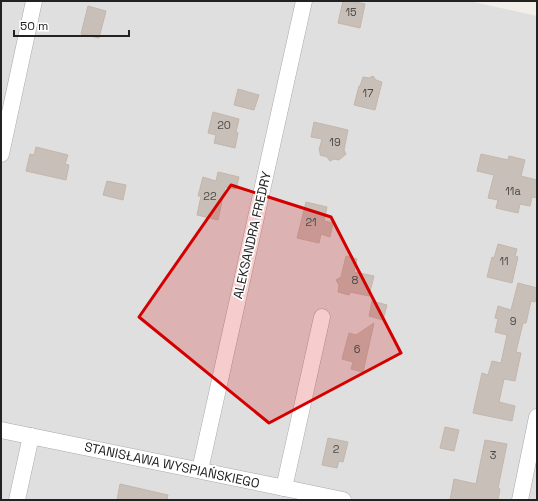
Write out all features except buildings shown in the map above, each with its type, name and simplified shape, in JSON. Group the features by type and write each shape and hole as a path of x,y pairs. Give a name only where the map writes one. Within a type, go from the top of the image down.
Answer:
{"street":[{"path":"1,154 34,1"},
{"name":"ALEKSANDRA FREDRY","path":"200,470 304,1"},
{"path":"284,488 322,318"},
{"path":"520,500 537,416"},
{"name":"STANISŁAWA WYSPIAŃSKIEGO","path":"1,430 343,500"},
{"path":"17,500 31,436"}],"highlighted area":[{"path":"231,185 331,217 401,353 269,423 139,317"}],"shaded area":[{"path":"1,1 469,1 537,16 537,500 1,500"}]}
